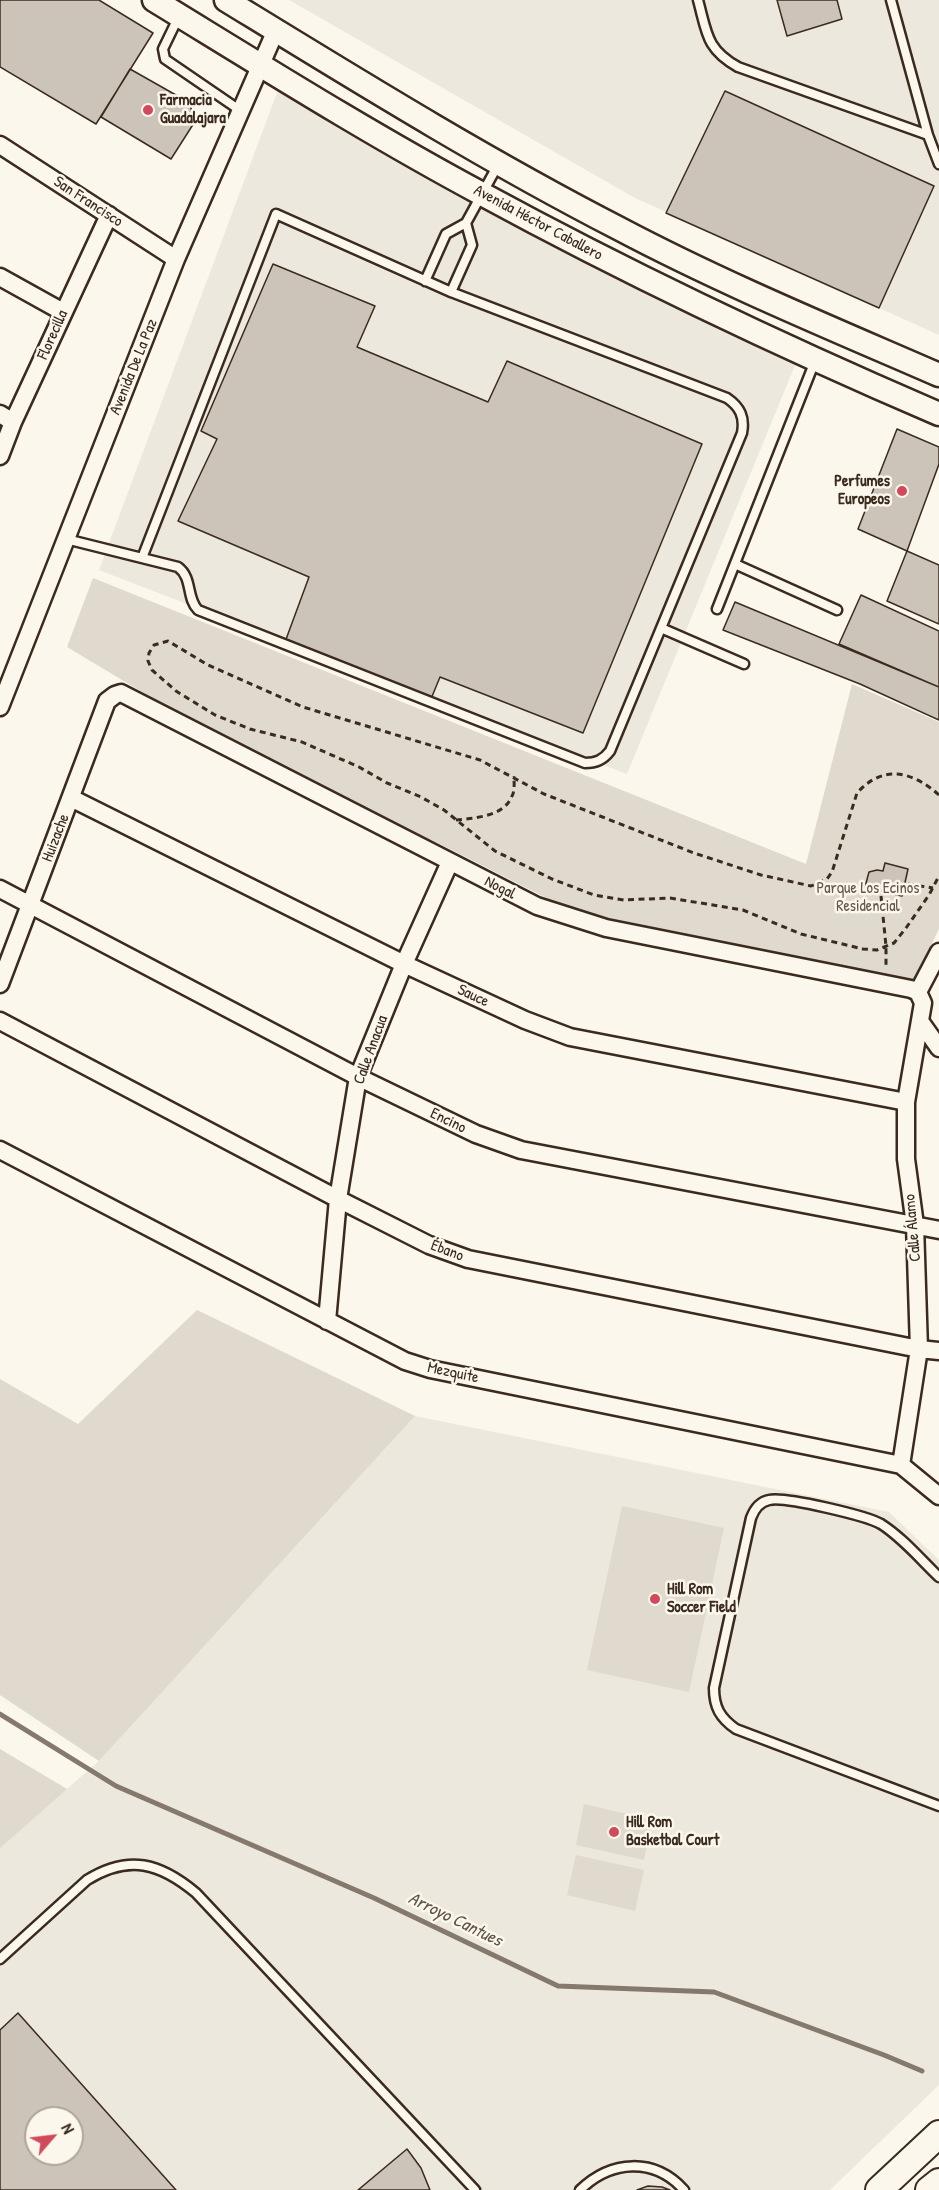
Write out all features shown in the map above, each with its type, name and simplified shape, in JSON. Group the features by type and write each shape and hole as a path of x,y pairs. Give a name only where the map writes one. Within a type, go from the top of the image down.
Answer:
{"main road":[{"name":"Avenida Héctor Caballero","path":"154,0 481,194 692,303 815,361 939,414"},
{"name":"Avenida Héctor Caballero","path":"226,0 499,162 617,228 740,289 939,375"},
{"path":"879,2190 939,2134"},
{"path":"929,2190 939,2181"}],"street":[{"name":"Avenida De La Paz","path":"0,707 4,682 66,538 176,259 276,30"},
{"name":"San Francisco","path":"0,145 176,259"},
{"name":"Florecilla","path":"0,456 7,418 63,312 109,215"},
{"path":"0,277 63,312"},
{"name":"Huizache","path":"0,984 107,701 115,695"},
{"name":"Nogal","path":"115,695 128,695 537,906 606,928 918,992"},
{"name":"Sauce","path":"71,798 404,964 525,1020 570,1037 906,1102"},
{"name":"Calle Anacua","path":"327,1321 338,1199 358,1077 404,964 450,862"},
{"name":"Encino","path":"0,890 358,1077 476,1134 521,1150 939,1230"},
{"path":"918,992 939,952"},
{"name":"Calle Álamo","path":"901,1465 919,1349 915,1225 906,1159 906,1102 922,1004 918,992"},
{"path":"920,1021 939,1048"},
{"name":"Ébano","path":"0,1022 338,1199 429,1245 468,1260 919,1349 939,1351"},
{"name":"Mezquite","path":"0,1150 405,1361 430,1369 901,1465 939,1497"}],"lane":[{"path":"698,0 712,47 723,58 738,67 928,135"},
{"path":"891,0 928,135 939,164"},
{"path":"179,15 163,49 165,59 241,111"},
{"path":"425,281 447,234 466,224 499,162"},
{"path":"66,538 142,558 178,567 188,581 192,603 198,610 585,763 601,761 610,752 742,433 744,423 742,414 727,398 451,292 276,214 142,558"},
{"path":"451,292 472,245 466,224"},
{"path":"717,609 815,361"},
{"path":"735,564 837,610"},
{"path":"661,628 744,664"},
{"path":"939,1577 894,1534 880,1524 868,1519 794,1502 770,1499 762,1503 755,1508 750,1518 714,1688 714,1703 726,1722 736,1729 939,1806"},
{"path":"0,1959 87,1880 103,1870 120,1865 162,1870 178,1878 196,1893 475,2190"},
{"path":"580,2190 604,2172 624,2165 660,2171 684,2190"}],"path":[{"path":"939,795 928,786 900,774 879,775 866,783 857,793 832,872 827,879 811,886 761,875 694,853 544,794 514,776 480,760 303,707 208,665 168,641 154,645 149,653 148,661 152,670 176,691 215,715 250,729 302,742 336,756 444,810 495,851 552,879 594,895 624,900 670,898 743,910 801,934 863,949 877,950 894,943 939,876"},
{"path":"456,820 487,816 506,805 513,795 514,776"},
{"path":"908,884 933,888"},
{"path":"881,896 886,946 885,975"}],"shaded area":[{"path":"289,0 939,0 939,335 635,198"},
{"path":"281,82 798,358 627,774 99,570"},
{"path":"415,1416 889,1512 939,1560 939,2085 830,2190 0,2190 0,1847 99,1761"}],"green space":[{"name":"Parque Los Ecinos Residencial","path":"93,578 806,864 852,684 939,722 939,929 913,981 578,914 442,845 360,809 214,735 67,647"},
{"path":"197,1310 415,1416 99,1761 0,1695 0,1379 78,1424"},
{"name":"Hill Rom Soccer Field","path":"622,1506 724,1528 689,1692 587,1670"},
{"path":"0,1749 67,1789 0,1848"},
{"name":"Hill Rom Basketbal Court","path":"584,1804 652,1820 644,1860 576,1845"},
{"path":"576,1855 644,1870 635,1911 567,1895"}],"building":[{"path":"0,0 99,0 153,33 96,124 0,67"},
{"path":"777,0 837,0 842,19 787,36"},
{"name":"Farmacia Guadalajara","path":"130,69 190,103 194,123 171,159 101,117"},
{"path":"725,91 934,186 879,308 666,213"},
{"path":"273,264 375,306 357,347 488,402 507,361 702,444 583,733 440,677 431,699 285,642 309,577 178,521 217,439 201,431"},
{"path":"897,429 939,447 939,464 907,551 858,529"},
{"path":"907,551 939,565 939,624 887,601"},
{"path":"861,595 939,631 939,687 839,644"},
{"path":"735,602 939,687 939,720 860,684 723,630"},
{"path":"885,863 908,869 902,896 865,887 869,872 883,871"},
{"path":"18,2013 176,2190 0,2190 0,2030"},
{"path":"407,2149 421,2168 430,2190 358,2190"},
{"path":"648,2186 662,2187 670,2190 637,2190"}],"waterway":[{"name":"Arroyo Cantues","path":"0,1714 116,1786 374,1898 558,1986 714,1992 922,2071"}],"place":[{"name":"Farmacia Guadalajara","path":"148,110"},
{"name":"Perfumes Europeos","path":"902,491"},
{"name":"Hill Rom Soccer Field","path":"655,1599"},
{"name":"Hill Rom Basketbal Court","path":"614,1832"}]}
